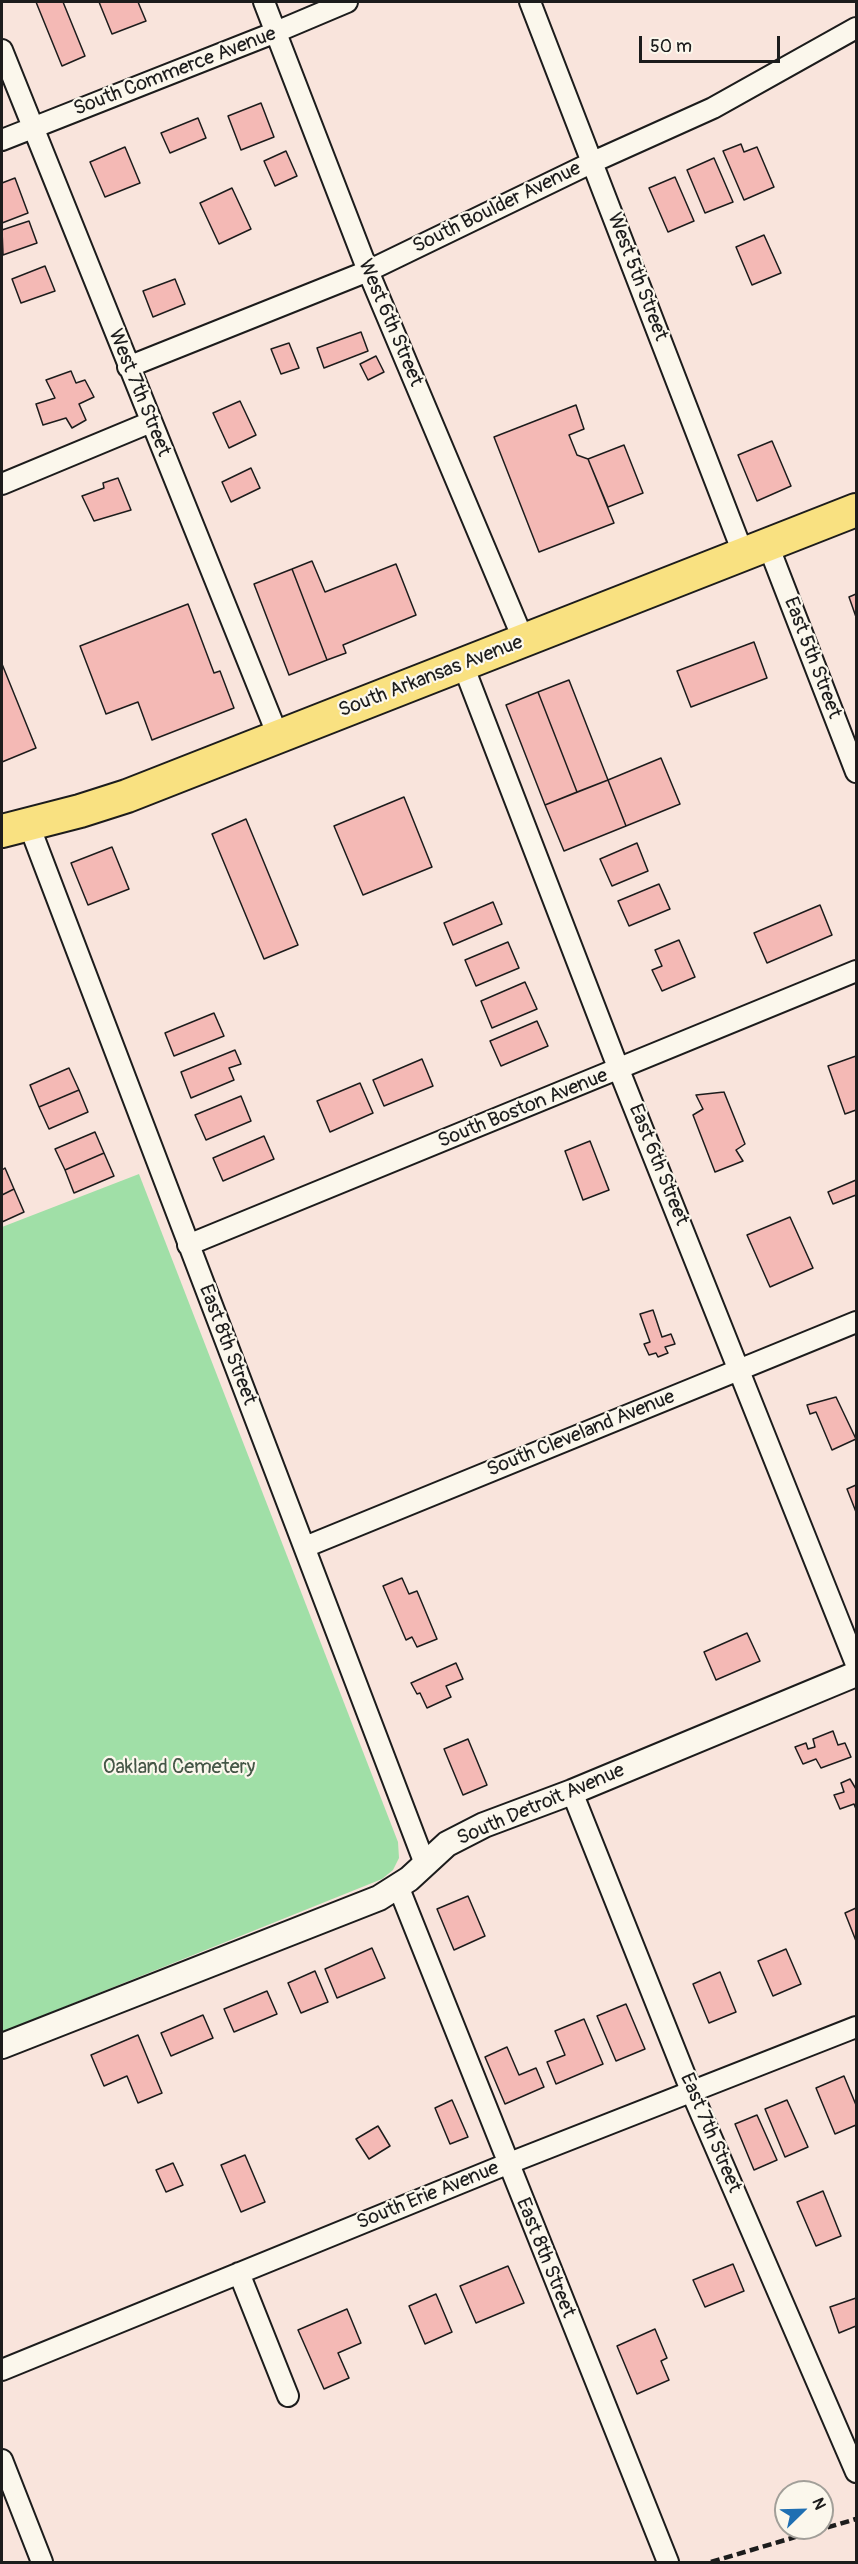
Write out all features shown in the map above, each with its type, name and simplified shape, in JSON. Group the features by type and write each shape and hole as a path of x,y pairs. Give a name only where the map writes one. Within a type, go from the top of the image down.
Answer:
{"highway":[{"name":"South Arkansas Avenue","path":"15,828 127,796 856,510"}],"street":[{"name":"West 6th Street","path":"264,2 368,271 524,641"},
{"name":"South Commerce Avenue","path":"2,140 347,2"},
{"name":"West 5th Street","path":"530,2 593,162 756,549"},
{"name":"South Boulder Avenue","path":"128,367 368,271 593,162 713,108 856,28"},
{"name":"West 7th Street","path":"2,50 278,736"},
{"path":"2,484 151,422"},
{"name":"East 5th Street","path":"756,549 856,772"},
{"name":"East 6th Street","path":"463,665 620,1070 856,1664"},
{"name":"East 8th Street","path":"15,828 188,1245 425,1864"},
{"name":"South Boston Avenue","path":"188,1245 620,1070 856,970"},
{"name":"South Cleveland Avenue","path":"305,1547 856,1322"},
{"name":"South Detroit Avenue","path":"2,2046 367,1902 398,1886 447,1844 484,1825 572,1792 856,1674"},
{"name":"East 7th Street","path":"572,1792 692,2093 856,2472"},
{"name":"East 8th Street","path":"398,1886 507,2164 668,2562"},
{"name":"South Erie Avenue","path":"2,2370 507,2164 856,2027"},
{"path":"239,2273 288,2396"},
{"path":"2,2460 42,2562"}],"green space":[{"name":"Oakland Cemetery","path":"139,1174 398,1842 399,1858 393,1870 382,1879 2,2032 2,1227"}],"building":[{"path":"36,2 63,2 85,56 62,66"},
{"path":"99,2 138,2 146,21 112,34"},
{"path":"261,103 274,137 241,150 228,116"},
{"path":"198,118 206,138 170,153 161,133"},
{"path":"741,144 744,152 757,147 774,187 744,200 723,151"},
{"path":"125,147 140,183 105,197 90,162"},
{"path":"286,151 297,176 275,186 264,161"},
{"path":"714,158 733,202 705,213 687,170"},
{"path":"675,177 694,221 668,232 649,188"},
{"path":"15,178 28,213 2,223 2,183"},
{"path":"232,188 251,229 219,244 200,203"},
{"path":"29,221 37,243 3,255 2,230"},
{"path":"764,235 781,273 752,285 736,247"},
{"path":"45,266 55,291 21,303 12,279"},
{"path":"175,279 185,304 153,317 143,291"},
{"path":"361,332 368,351 324,368 317,348"},
{"path":"289,343 299,368 281,374 271,349"},
{"path":"376,356 384,372 368,380 360,364"},
{"path":"71,371 76,383 85,380 94,397 79,404 86,420 72,428 66,418 43,425 36,404 55,398 46,380"},
{"path":"240,401 256,435 229,448 213,413"},
{"path":"576,405 584,429 569,435 577,455 588,459 614,523 539,552 494,437"},
{"path":"772,441 791,486 757,501 738,455"},
{"path":"624,445 643,493 608,507 588,459"},
{"path":"251,468 260,488 231,502 222,482"},
{"path":"118,478 131,510 94,521 82,496 104,488 103,483"},
{"path":"312,561 325,592 396,564 416,615 343,645 346,653 327,660 292,569"},
{"path":"292,569 327,660 289,675 254,584"},
{"path":"856,594 856,617 849,597"},
{"path":"188,604 214,673 220,671 234,708 152,740 138,702 106,714 80,646"},
{"path":"754,642 767,678 691,707 677,671"},
{"path":"2,664 36,748 2,762"},
{"path":"569,680 608,780 577,792 538,692"},
{"path":"538,692 577,792 545,805 506,705"},
{"path":"661,758 680,804 626,826 608,780"},
{"path":"608,780 626,826 564,851 545,805"},
{"path":"404,797 432,867 363,895 334,826"},
{"path":"246,819 298,945 264,959 212,834"},
{"path":"637,843 648,871 612,886 600,859"},
{"path":"112,847 129,889 88,905 71,863"},
{"path":"659,884 670,909 629,926 618,901"},
{"path":"493,902 502,924 453,945 444,923"},
{"path":"820,905 832,935 767,963 754,933"},
{"path":"679,940 695,977 662,991 652,970 662,966 655,950"},
{"path":"508,942 519,968 476,986 465,960"},
{"path":"525,982 537,1009 492,1028 481,1001"},
{"path":"214,1013 224,1036 174,1056 165,1033"},
{"path":"537,1021 548,1046 501,1066 490,1041"},
{"path":"235,1050 241,1064 229,1068 234,1080 191,1098 181,1072"},
{"path":"856,1056 856,1110 845,1114 828,1066"},
{"path":"422,1059 433,1086 384,1106 373,1080"},
{"path":"69,1068 79,1090 39,1107 30,1085"},
{"path":"360,1083 373,1113 330,1132 317,1101"},
{"path":"79,1090 88,1112 49,1129 39,1107"},
{"path":"724,1092 745,1144 736,1150 743,1161 715,1172 693,1115 703,1109 696,1095"},
{"path":"241,1096 251,1121 206,1140 195,1115"},
{"path":"95,1132 104,1153 65,1170 55,1149"},
{"path":"264,1136 274,1159 223,1181 213,1158"},
{"path":"590,1141 609,1190 583,1200 565,1151"},
{"path":"104,1153 114,1176 74,1193 65,1170"},
{"path":"5,1168 14,1189 2,1195 2,1170"},
{"path":"856,1180 856,1195 833,1204 828,1192"},
{"path":"14,1189 24,1212 2,1222 2,1195"},
{"path":"790,1217 813,1268 770,1287 747,1235"},
{"path":"653,1310 662,1337 671,1334 675,1344 665,1347 668,1353 658,1357 656,1353 649,1355 644,1344 650,1342 640,1314"},
{"path":"836,1397 856,1439 832,1450 816,1412 810,1414 807,1405"},
{"path":"856,1485 856,1512 847,1489"},
{"path":"402,1578 409,1594 417,1591 437,1639 417,1647 412,1637 406,1640 383,1586"},
{"path":"747,1633 760,1661 716,1680 704,1652"},
{"path":"456,1663 463,1679 446,1686 451,1697 427,1708 420,1693 417,1694 411,1683"},
{"path":"833,1731 838,1745 845,1743 851,1757 821,1768 816,1759 803,1764 795,1747 806,1743 808,1749 815,1747 813,1739"},
{"path":"468,1739 487,1785 463,1795 444,1749"},
{"path":"850,1779 856,1789 856,1809 854,1804 840,1809 834,1795 844,1792 841,1783"},
{"path":"468,1896 485,1936 454,1950 437,1909"},
{"path":"856,1908 856,1941 845,1913"},
{"path":"372,1948 385,1978 337,1998 325,1969"},
{"path":"786,1949 801,1984 773,1996 758,1961"},
{"path":"315,1971 328,2002 301,2013 288,1983"},
{"path":"720,1972 736,2012 709,2023 693,1984"},
{"path":"267,1991 277,2014 234,2032 224,2009"},
{"path":"626,2004 645,2049 616,2061 597,2016"},
{"path":"203,2015 213,2038 171,2056 161,2033"},
{"path":"584,2019 603,2064 556,2084 547,2062 565,2055 555,2031"},
{"path":"138,2035 162,2093 138,2103 127,2076 104,2086 91,2055"},
{"path":"507,2047 519,2075 536,2068 544,2087 505,2104 485,2057"},
{"path":"844,2076 856,2105 856,2125 835,2134 816,2088"},
{"path":"452,2100 468,2137 450,2144 435,2108"},
{"path":"787,2100 808,2147 785,2157 765,2109"},
{"path":"757,2115 777,2160 754,2170 735,2124"},
{"path":"378,2126 390,2146 369,2159 356,2139"},
{"path":"245,2155 265,2202 241,2212 221,2165"},
{"path":"173,2163 183,2185 166,2192 156,2170"},
{"path":"823,2191 841,2236 816,2246 797,2202"},
{"path":"733,2264 744,2291 705,2307 693,2280"},
{"path":"508,2266 524,2303 476,2323 460,2286"},
{"path":"436,2294 452,2332 425,2344 409,2306"},
{"path":"856,2298 856,2326 839,2333 830,2307"},
{"path":"347,2309 361,2343 338,2353 349,2378 324,2389 298,2330"},
{"path":"655,2329 667,2358 661,2361 669,2380 637,2394 617,2346"}],"railway":[{"path":"711,2562 856,2519"}]}
